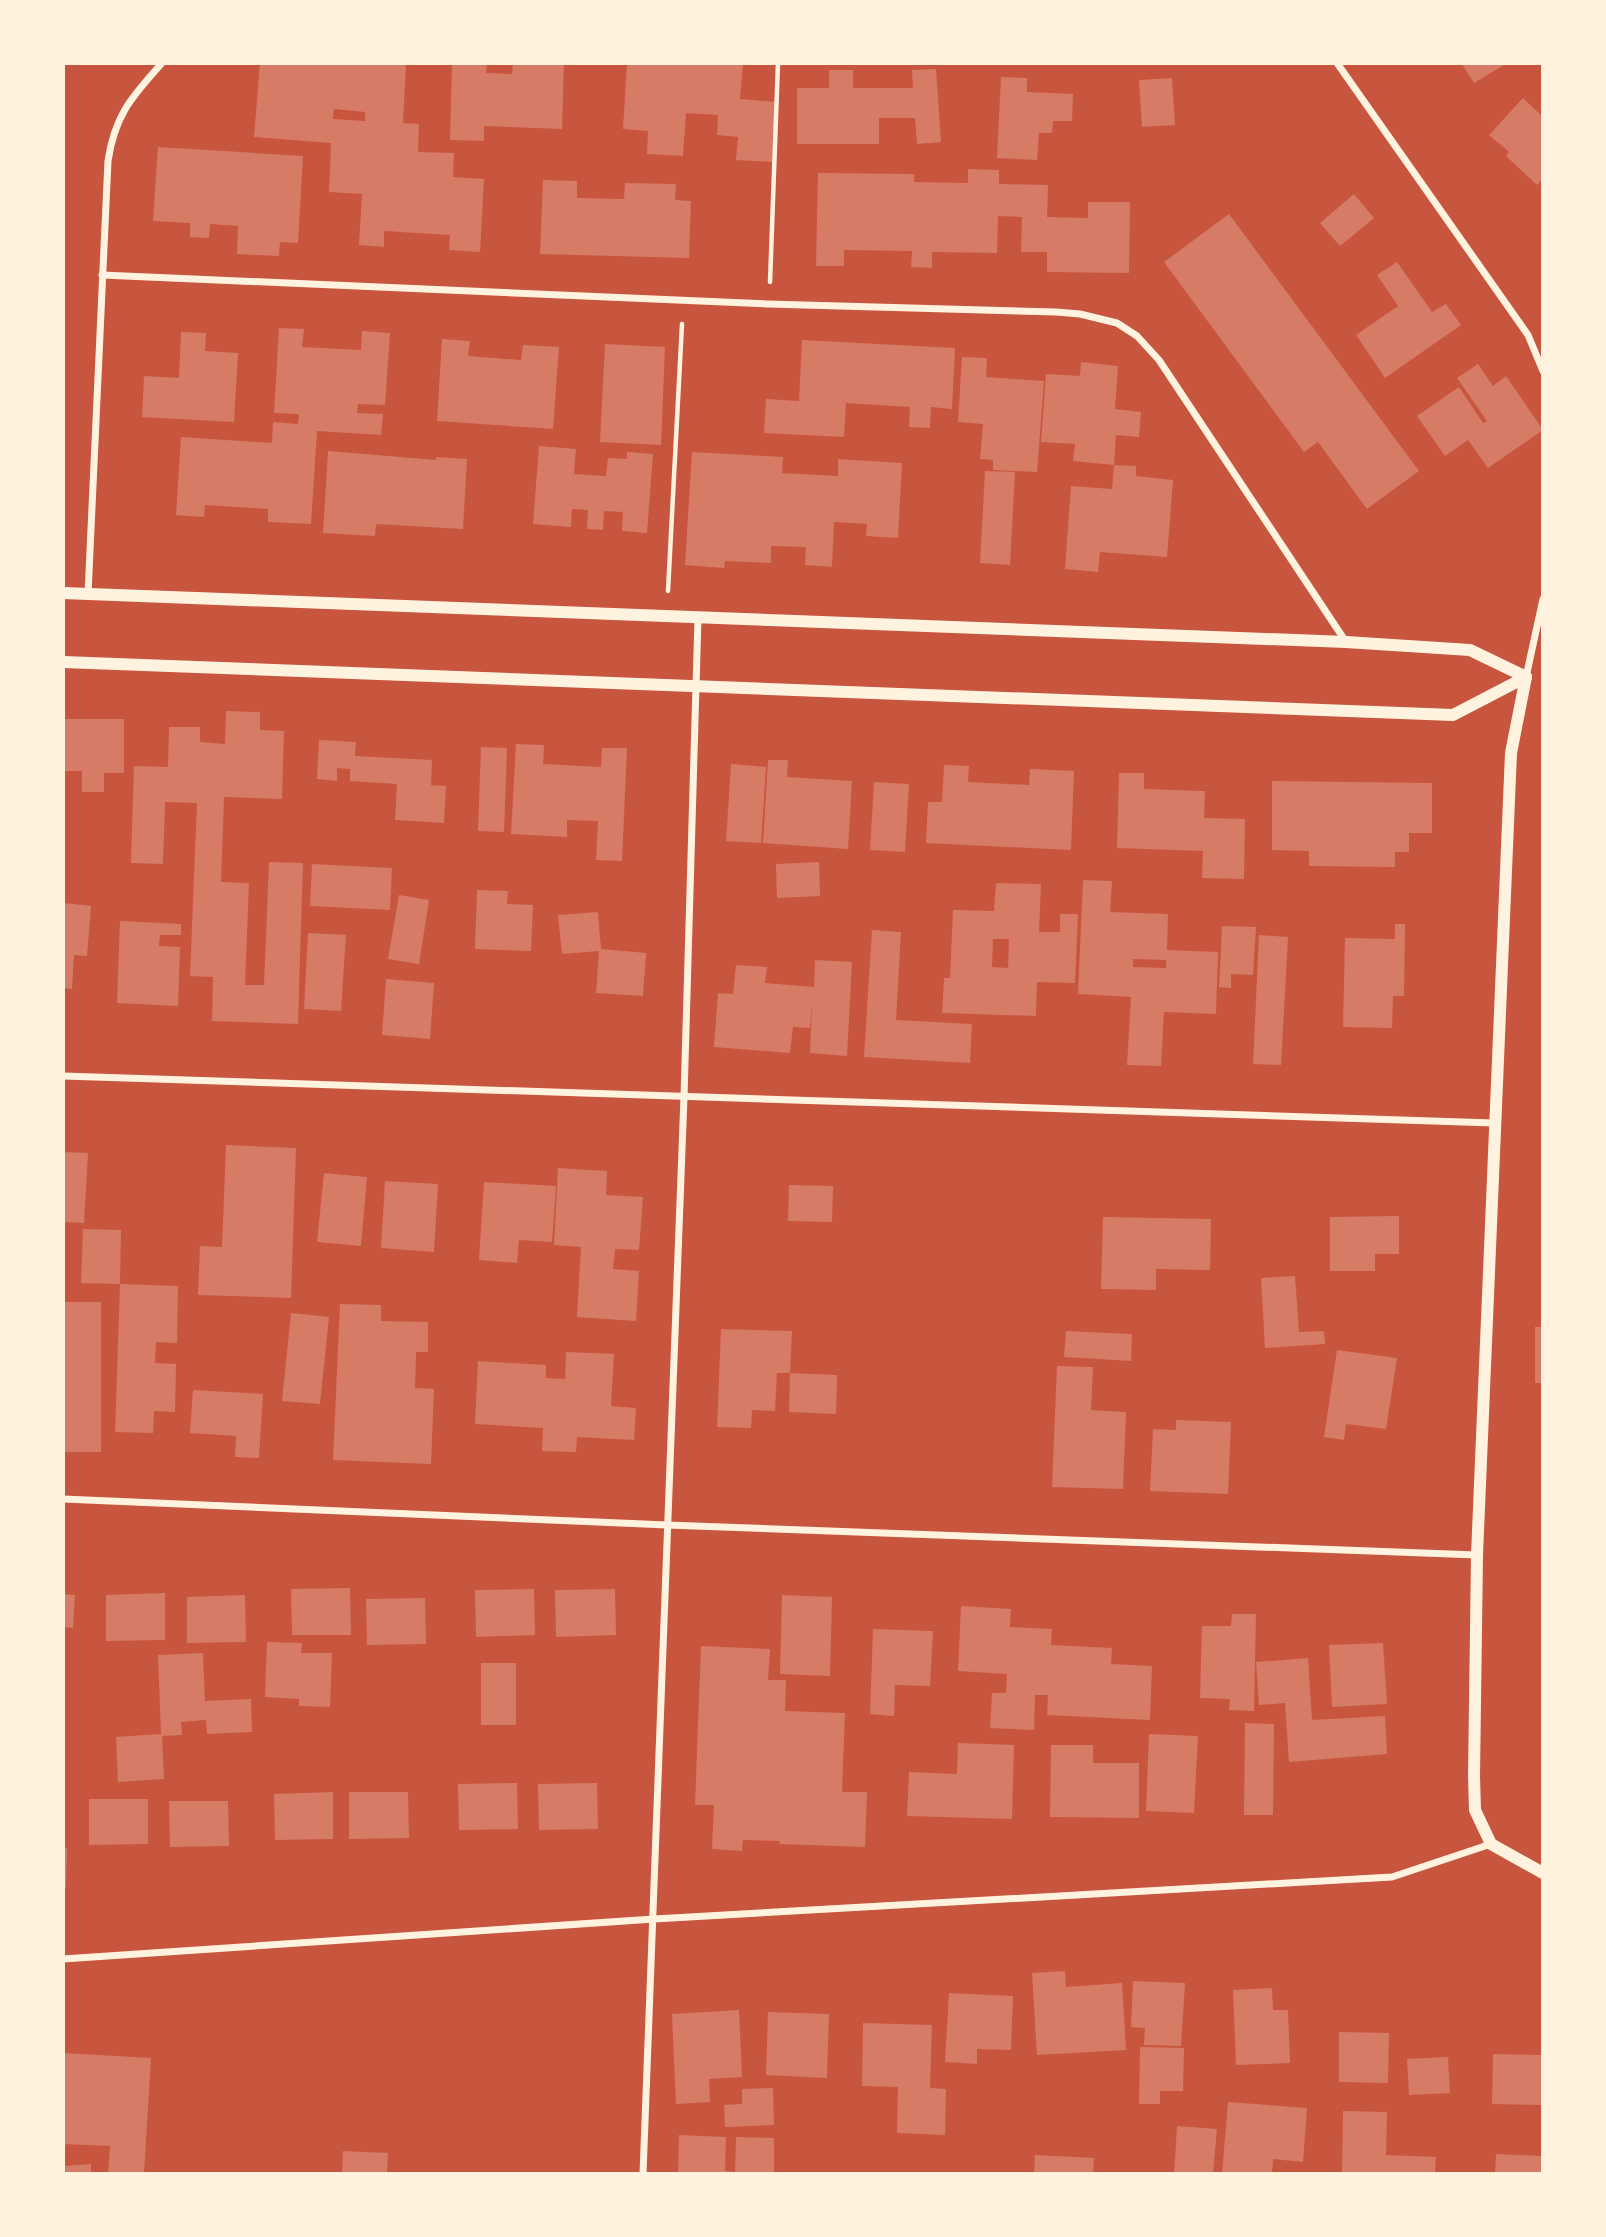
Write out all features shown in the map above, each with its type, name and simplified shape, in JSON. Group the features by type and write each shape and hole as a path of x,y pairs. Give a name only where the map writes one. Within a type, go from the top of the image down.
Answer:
{"street":[{"path":"88,594 108,161 113,132 124,108 162,63"},
{"path":"1337,63 1528,335 1543,372"},
{"path":"102,275 768,303 1056,312 1080,314 1117,323 1137,336 1159,360 1346,642"},
{"path":"63,593 1346,642 1470,650 1526,677"},
{"path":"1543,599 1511,753 1477,1555 1475,1810 1492,1844 1543,1872"},
{"path":"643,2174 684,1097 698,618"},
{"path":"63,662 1453,715 1526,677"},
{"path":"63,1076 1494,1123"},
{"path":"63,1499 1477,1555"},
{"path":"63,1959 654,1919 1392,1877 1492,1844"}],"path":[{"path":"768,303 778,63"},
{"path":"666,617 683,299"}],"building":[{"path":"260,63 406,63 403,123 419,124 418,152 454,153 453,177 484,179 480,252 449,250 450,235 384,231 384,247 359,245 362,194 329,192 331,143 254,137","holes":["334,109 365,112 365,121 333,119"]},
{"path":"452,63 487,63 486,73 512,74 513,63 564,63 562,129 484,126 484,141 450,140"},
{"path":"627,63 743,63 740,99 776,102 772,162 736,160 738,137 717,135 718,115 686,113 683,156 647,154 648,131 623,129"},
{"path":"1461,63 1507,63 1474,83"},
{"path":"936,69 941,142 917,144 915,118 879,118 879,144 797,144 797,88 829,88 829,70 853,70 853,88 913,88 912,70"},
{"path":"1001,77 1027,78 1027,92 1073,94 1072,121 1053,121 1052,133 1039,133 1037,160 997,158"},
{"path":"1172,78 1175,125 1142,127 1139,80"},
{"path":"1523,98 1543,117 1543,183 1540,181 1537,185 1506,156 1509,152 1489,135"},
{"path":"158,147 303,156 298,243 280,242 279,256 237,254 238,226 210,224 209,238 190,237 190,223 153,221"},
{"path":"968,169 999,170 999,184 1048,185 1047,217 1088,218 1088,202 1130,202 1129,273 1047,272 1047,252 1021,252 1022,217 998,216 997,253 932,252 932,268 911,267 912,251 844,250 844,266 816,266 818,173 914,174 914,182 968,183"},
{"path":"543,180 577,181 577,198 624,199 625,183 676,184 675,200 691,201 689,258 540,254"},
{"path":"1354,194 1374,218 1340,246 1320,223"},
{"path":"1229,214 1419,471 1367,509 1318,442 1304,452 1164,262"},
{"path":"1397,262 1432,312 1446,304 1461,325 1385,378 1356,335 1398,306 1377,275"},
{"path":"279,328 304,329 302,347 361,350 362,331 390,333 385,405 358,404 357,413 383,414 381,435 317,431 311,524 268,522 268,509 205,505 204,517 176,515 181,437 272,443 273,422 298,424 299,414 274,413"},
{"path":"181,332 206,333 205,351 238,353 234,422 142,417 144,376 179,378"},
{"path":"442,339 470,341 468,356 521,360 523,345 559,347 553,429 437,421"},
{"path":"802,340 955,348 952,409 931,407 930,428 909,427 910,407 846,403 844,437 764,433 766,399 799,401"},
{"path":"605,344 665,347 661,445 600,442"},
{"path":"962,357 987,358 986,377 1044,381 1037,472 993,470 993,460 980,459 983,424 958,422"},
{"path":"1081,362 1118,366 1115,409 1141,412 1139,437 1116,435 1114,465 1073,461 1075,444 1041,442 1046,374 1080,376"},
{"path":"1478,364 1493,386 1506,376 1543,430 1488,468 1468,440 1445,456 1417,416 1459,387 1483,423 1487,421 1457,378"},
{"path":"539,446 576,449 574,474 606,476 608,458 627,459 627,452 653,454 647,533 622,531 623,512 604,511 603,530 587,529 588,510 572,509 571,527 533,524"},
{"path":"328,451 436,460 436,457 467,459 463,529 376,524 375,536 323,533"},
{"path":"692,452 783,457 782,473 838,476 838,459 902,463 898,538 866,536 867,524 834,522 832,567 805,565 806,547 771,546 771,563 725,561 724,568 685,565"},
{"path":"1114,465 1136,466 1136,476 1173,480 1167,557 1100,552 1098,572 1065,569 1071,486 1112,489"},
{"path":"985,471 1015,472 1010,565 980,563"},
{"path":"226,711 260,712 260,730 284,731 282,799 224,797 221,882 249,883 245,985 264,985 269,862 303,863 298,1024 212,1021 213,977 190,976 197,803 165,802 163,864 131,863 134,766 168,767 169,727 200,727 200,742 225,744"},
{"path":"63,719 124,719 124,773 104,773 104,792 82,792 82,771 63,771"},
{"path":"319,740 356,742 355,756 432,760 431,785 446,786 444,823 395,820 397,784 350,781 350,769 337,768 337,781 317,779"},
{"path":"516,744 544,745 543,764 601,767 602,748 627,748 622,861 596,860 598,821 567,820 567,837 511,834"},
{"path":"481,747 507,748 504,832 478,831"},
{"path":"768,760 788,760 787,777 852,781 848,849 763,843"},
{"path":"731,764 766,767 761,843 726,841"},
{"path":"944,765 969,766 968,782 1029,785 1030,769 1074,771 1071,850 926,843 928,802 942,802"},
{"path":"1119,773 1144,773 1144,789 1205,791 1204,818 1245,819 1244,879 1202,878 1203,851 1117,848"},
{"path":"1272,781 1432,783 1432,833 1409,833 1409,852 1395,852 1395,867 1309,866 1309,851 1272,850"},
{"path":"874,782 909,784 905,852 870,850"},
{"path":"819,862 820,896 777,898 776,864"},
{"path":"312,864 392,868 390,910 310,906"},
{"path":"1083,880 1112,881 1110,912 1168,914 1167,950 1218,952 1216,1014 1164,1012 1161,1066 1127,1065 1131,997 1078,994","holes":["1133,959 1166,960 1166,968 1133,967"]},
{"path":"996,883 1041,884 1039,932 1060,932 1060,914 1078,914 1075,983 1037,982 1036,1016 942,1013 944,978 950,978 953,910 994,911","holes":["993,939 1009,939 1008,968 992,967"]},
{"path":"477,890 508,891 507,904 533,905 531,951 475,949"},
{"path":"399,895 429,900 419,964 388,959"},
{"path":"63,903 91,906 87,956 74,955 72,989 63,988"},
{"path":"598,912 601,949 646,953 643,996 596,993 599,951 562,954 558,915"},
{"path":"120,921 181,924 181,935 160,935 159,946 180,947 178,1006 117,1003"},
{"path":"1395,924 1405,924 1404,996 1393,996 1392,1028 1343,1027 1345,938 1395,939"},
{"path":"1222,926 1256,927 1253,975 1231,974 1231,988 1219,987"},
{"path":"872,930 901,932 896,1020 972,1024 970,1063 864,1057"},
{"path":"308,933 346,935 341,1011 304,1009"},
{"path":"1259,935 1288,937 1281,1065 1253,1064"},
{"path":"815,960 852,962 847,1056 810,1053 812,1001 810,1028 793,1027 790,1053 714,1047 718,993 733,994 736,965 767,967 765,983 814,987"},
{"path":"386,979 434,983 430,1039 382,1035"},
{"path":"226,1145 296,1148 291,1298 198,1295 200,1246 222,1247"},
{"path":"63,1152 88,1153 84,1223 63,1222"},
{"path":"558,1168 607,1171 606,1195 643,1197 639,1250 615,1249 613,1269 639,1271 636,1321 577,1317 581,1247 554,1245"},
{"path":"324,1173 367,1177 361,1246 317,1242"},
{"path":"385,1181 438,1184 434,1252 381,1248"},
{"path":"484,1182 556,1186 552,1242 519,1240 517,1263 479,1260"},
{"path":"789,1185 833,1186 832,1222 788,1221"},
{"path":"1399,1216 1399,1254 1375,1254 1375,1271 1330,1271 1330,1217"},
{"path":"1103,1217 1211,1219 1210,1270 1156,1269 1156,1290 1101,1289"},
{"path":"83,1229 121,1230 120,1284 81,1283"},
{"path":"1295,1276 1299,1332 1324,1331 1325,1344 1265,1348 1261,1278"},
{"path":"120,1284 178,1286 177,1343 156,1342 155,1363 176,1364 175,1412 154,1411 153,1433 115,1432"},
{"path":"63,1302 101,1302 101,1452 63,1452"},
{"path":"340,1304 381,1305 381,1321 428,1322 428,1352 416,1352 415,1388 434,1389 431,1464 333,1460"},
{"path":"291,1313 329,1317 320,1404 282,1401"},
{"path":"1535,1327 1543,1327 1543,1383 1535,1383"},
{"path":"721,1329 792,1331 790,1373 777,1373 775,1411 752,1410 751,1428 717,1427"},
{"path":"1066,1331 1132,1334 1131,1361 1064,1357"},
{"path":"1337,1350 1397,1358 1386,1429 1346,1424 1344,1440 1324,1437"},
{"path":"566,1352 614,1354 611,1406 636,1408 634,1440 577,1437 576,1452 542,1451 543,1428 475,1424 478,1361 546,1365 546,1378 565,1379"},
{"path":"1057,1366 1093,1367 1091,1410 1126,1412 1123,1489 1052,1487"},
{"path":"790,1373 837,1375 836,1414 789,1412"},
{"path":"193,1390 263,1394 259,1458 235,1457 236,1436 190,1433"},
{"path":"1176,1420 1231,1422 1228,1494 1150,1491 1153,1429 1176,1430"},
{"path":"350,1588 351,1635 292,1635 291,1589"},
{"path":"534,1589 535,1635 476,1637 475,1590"},
{"path":"615,1589 616,1635 556,1637 555,1590"},
{"path":"165,1593 165,1640 106,1641 106,1595"},
{"path":"63,1594 75,1595 73,1628 63,1627"},
{"path":"245,1595 246,1642 187,1643 187,1597"},
{"path":"782,1595 832,1597 830,1676 780,1674"},
{"path":"425,1598 426,1644 367,1645 366,1599"},
{"path":"961,1606 1011,1609 1010,1627 1052,1629 1051,1645 1112,1648 1111,1664 1152,1666 1150,1720 1047,1715 1048,1695 1035,1695 1034,1730 990,1728 992,1693 1006,1693 1007,1674 958,1671"},
{"path":"1232,1614 1256,1614 1254,1711 1229,1710 1230,1699 1200,1698 1202,1626 1231,1626"},
{"path":"873,1629 933,1631 930,1686 895,1685 894,1716 870,1714"},
{"path":"267,1642 302,1643 301,1653 332,1653 330,1707 299,1706 299,1699 265,1697"},
{"path":"1383,1643 1387,1704 1332,1707 1329,1645"},
{"path":"701,1646 770,1649 768,1680 786,1680 785,1711 845,1713 842,1792 867,1792 865,1847 743,1840 742,1851 712,1849 714,1805 695,1805"},
{"path":"203,1653 205,1701 251,1699 252,1732 207,1734 206,1720 181,1722 182,1735 162,1736 164,1779 118,1782 116,1737 161,1734 158,1655"},
{"path":"1308,1658 1312,1720 1385,1716 1387,1754 1289,1762 1285,1703 1259,1705 1256,1662"},
{"path":"481,1663 516,1663 516,1725 481,1725"},
{"path":"1245,1723 1274,1724 1273,1815 1244,1815"},
{"path":"1149,1734 1198,1736 1194,1813 1146,1811"},
{"path":"958,1743 1014,1745 1012,1819 907,1816 909,1772 957,1774"},
{"path":"1051,1745 1093,1745 1093,1763 1139,1763 1139,1818 1050,1817"},
{"path":"517,1783 518,1829 459,1830 458,1784"},
{"path":"597,1783 598,1829 539,1830 538,1784"},
{"path":"333,1792 333,1839 275,1840 274,1794"},
{"path":"349,1792 408,1792 409,1838 349,1839"},
{"path":"89,1799 148,1799 148,1844 89,1845"},
{"path":"169,1801 228,1801 229,1846 170,1847"},
{"path":"63,1848 67,1848 66,1888 63,1888"},
{"path":"1065,1971 1066,1987 1122,1983 1126,2050 1037,2055 1032,1973"},
{"path":"1133,1981 1185,1983 1181,2046 1144,2045 1145,2028 1131,2027"},
{"path":"1272,1988 1273,2010 1288,2010 1290,2063 1236,2065 1233,1990"},
{"path":"949,1993 1013,1996 1011,2050 977,2049 977,2064 945,2062"},
{"path":"739,2010 742,2077 709,2079 710,2102 676,2104 672,2014"},
{"path":"768,2012 829,2014 827,2078 766,2075"},
{"path":"863,2023 932,2025 930,2088 946,2089 945,2135 897,2133 898,2087 862,2086"},
{"path":"1339,2032 1389,2033 1388,2083 1339,2082"},
{"path":"1140,2047 1184,2048 1183,2091 1160,2091 1160,2104 1139,2104"},
{"path":"63,2053 151,2058 144,2174 108,2174 110,2146 63,2144"},
{"path":"1493,2054 1543,2055 1543,2105 1492,2104"},
{"path":"1448,2057 1450,2093 1409,2095 1407,2059"},
{"path":"773,2088 774,2125 725,2127 724,2105 742,2104 742,2089"},
{"path":"1228,2102 1307,2108 1303,2162 1273,2159 1272,2174 1222,2174"},
{"path":"1343,2111 1387,2112 1386,2155 1436,2157 1435,2174 1342,2172"},
{"path":"1177,2126 1217,2129 1213,2174 1174,2174"},
{"path":"679,2135 726,2137 725,2171 735,2172 736,2137 774,2138 774,2174 678,2174"},
{"path":"343,2151 388,2153 387,2174 342,2174"},
{"path":"1496,2154 1542,2156 1541,2174 1495,2174"},
{"path":"1035,2155 1094,2158 1093,2174 1034,2174"},
{"path":"91,2164 91,2174 63,2174 63,2166"}]}
